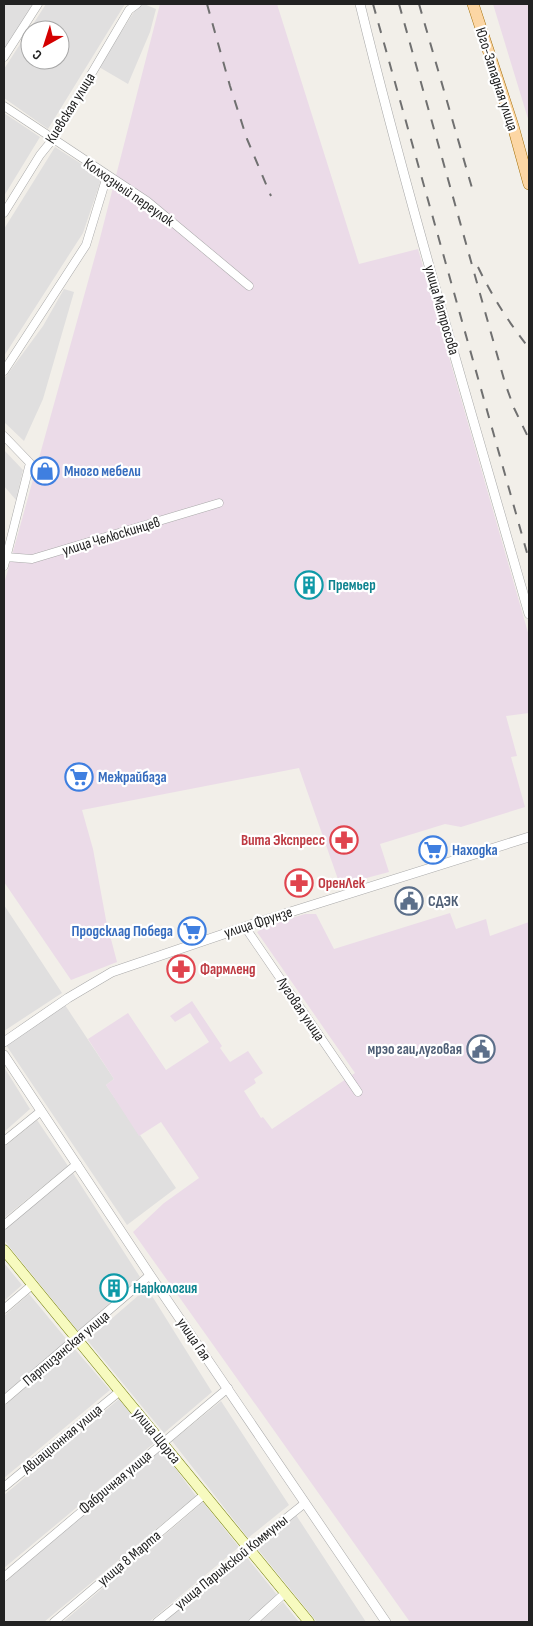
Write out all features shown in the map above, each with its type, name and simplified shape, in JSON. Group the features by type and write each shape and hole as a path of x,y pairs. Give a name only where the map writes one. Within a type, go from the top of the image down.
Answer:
{"main road":[{"name":"Юго-Западная улица","path":"473,4 529,184"},
{"name":"улица Щорса","path":"4,1250 309,1622"}],"street":[{"path":"4,57 38,4"},
{"name":"Киевская улица","path":"4,213 40,155 53,139 129,10 136,4"},
{"name":"улица Матросова","path":"360,4 387,115 529,614"},
{"name":"Колхозный переулок","path":"4,106 147,201 249,286"},
{"path":"4,371 86,246 107,176"},
{"path":"4,436 30,463 4,566"},
{"name":"улица Челюскинцев","path":"5,556 32,559 219,503"},
{"name":"улица Фрунзе","path":"4,1042 68,998 112,972 245,927 529,837"},
{"name":"Луговая улица","path":"245,927 358,1092"},
{"name":"улица Гая","path":"4,1055 150,1275 386,1622"},
{"path":"4,1142 41,1111"},
{"path":"4,1225 77,1164"},
{"name":"Партизанская улица","path":"4,1400 150,1275"},
{"path":"4,1309 32,1285"},
{"name":"Фабричная улица","path":"4,1577 228,1388"},
{"name":"Авиационная улица","path":"4,1487 120,1391"},
{"name":"улица 8 Марта","path":"54,1622 205,1494"},
{"name":"улица Парижской Коммуны","path":"157,1622 305,1503"},
{"path":"253,1622 285,1593"}],"shaded area":[{"path":"4,4 33,4 23,20 20,20 20,25 4,50"},
{"path":"46,4 125,4 48,129 4,98 4,69 20,44 20,70 70,70 70,20 36,20"},
{"path":"139,4 156,9 150,32 128,84 99,67"},
{"path":"160,4 277,4 359,264 418,249 529,636 529,713 506,716 517,756 511,757 525,807 461,827 445,824 380,844 389,872 340,885 299,768 82,810 93,849 106,920 117,962 71,980 4,882 4,584 99,242"},
{"path":"493,4 529,4 529,122"},
{"path":"4,113 40,137 4,196"},
{"path":"55,147 102,177 83,233 4,356 4,229"},
{"path":"64,289 74,292 43,399 24,441 4,422 4,379 43,326"},
{"path":"4,450 23,470 16,500 4,486"},
{"path":"4,905 62,993 4,1031"},
{"path":"450,913 456,929 486,919 490,936 529,922 529,1622 410,1622 133,1232 164,1203 199,1178 161,1122 139,1136 106,1085 114,1079 88,1039 128,1013 166,1070 209,1042 190,1013 175,1022 170,1016 192,1001 222,1046 220,1048 230,1062 248,1051 263,1073 254,1079 256,1083 244,1091 261,1118 263,1117 272,1129 355,1073 257,932 268,925 305,914 316,914 334,949"},
{"path":"65,1005 114,1079 106,1085 176,1188 127,1225 6,1045"},
{"path":"4,1067 30,1109 4,1132"},
{"path":"37,1120 68,1166 4,1218 4,1147"},
{"path":"73,1173 140,1277 78,1331 4,1240 4,1230"},
{"path":"4,1263 22,1285 4,1301"},
{"path":"147,1288 212,1392 164,1433 87,1340"},
{"path":"29,1294 68,1341 4,1394 4,1316"},
{"path":"73,1347 110,1390 4,1478 4,1406"},
{"path":"119,1399 154,1443 4,1568 4,1495"},
{"path":"221,1401 289,1505 248,1538 172,1441"},
{"path":"161,1449 196,1496 44,1622 4,1622 4,1583"},
{"path":"203,1502 239,1547 149,1622 63,1622"},
{"path":"296,1515 366,1622 317,1622 256,1547"},
{"path":"245,1555 278,1596 248,1622 164,1622"},
{"path":"283,1602 299,1622 259,1622"}],"railway":[{"path":"207,4 247,139 271,196"},
{"path":"373,4 529,560"},
{"path":"399,4 505,383 514,408 529,439"},
{"path":"419,4 474,195"},
{"path":"478,267 501,309 529,348"}],"place":[{"name":"Много мебели","path":"45,471"},
{"name":"Премьер","path":"309,585"},
{"name":"Межрайбаза","path":"79,777"},
{"name":"Вита Экспресс","path":"344,840"},
{"name":"Находка","path":"433,850"},
{"name":"ОренЛек","path":"299,883"},
{"name":"СДЭК","path":"409,901"},
{"name":"Продсклад Победа","path":"192,931"},
{"name":"Фармленд","path":"181,969"},
{"name":"мрэо гаи,луговая","path":"481,1049"},
{"name":"Наркология","path":"114,1288"}]}
